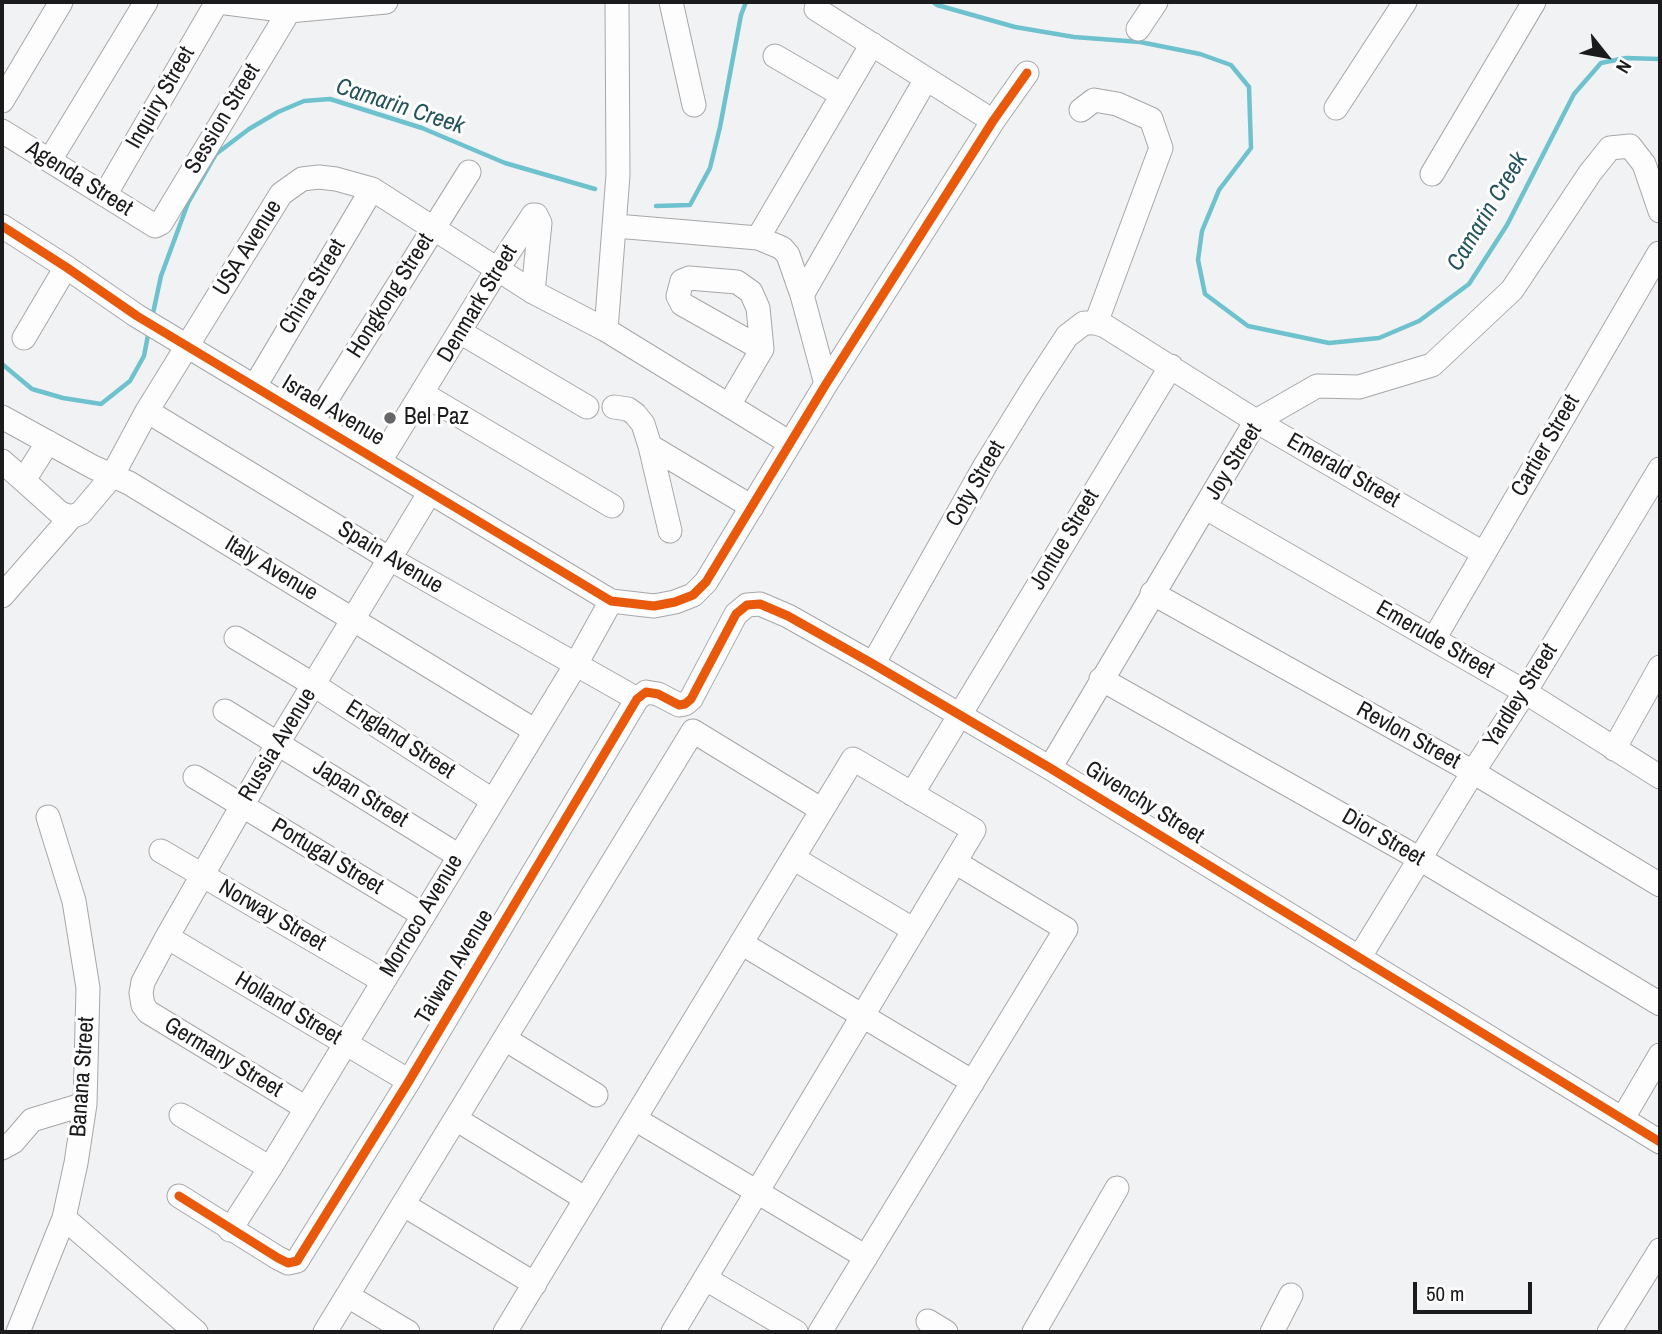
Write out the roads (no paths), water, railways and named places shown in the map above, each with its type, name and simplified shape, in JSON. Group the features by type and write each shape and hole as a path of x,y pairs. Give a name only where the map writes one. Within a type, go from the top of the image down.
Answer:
{"street":[{"path":"2,101 61,2"},
{"path":"50,160 146,2"},
{"path":"218,2 289,11 386,2"},
{"name":"Inquiry Street","path":"105,195 218,2"},
{"path":"606,330 618,175 617,2"},
{"path":"671,2 694,105"},
{"path":"1138,29 1156,2"},
{"path":"1336,108 1405,2"},
{"path":"1432,174 1534,2"},
{"path":"816,9 993,121"},
{"name":"Session Street","path":"155,226 161,223 289,11"},
{"path":"758,238 872,44"},
{"path":"775,56 842,95"},
{"path":"650,446 752,507 826,384 993,121 1027,74"},
{"path":"802,295 926,79"},
{"path":"1081,110 1094,100 1117,104 1152,119 1161,148 1096,323"},
{"name":"Agenda Street","path":"2,131 155,226"},
{"name":"Joy Street","path":"1050,768 1256,421 1317,386 1359,387 1432,365 1512,290 1610,148 1630,145 1644,164 1660,211"},
{"name":"Hongkong Street","path":"313,421 469,172"},
{"name":"USA Avenue","path":"2,596 71,517 81,513 112,476 147,411 178,341 281,194 302,179 336,179 372,189 533,292 606,330 790,443"},
{"name":"China Street","path":"255,386 372,189"},
{"name":"Denmark Street","path":"380,461 497,270 533,215 536,215 540,223 533,292"},
{"path":"616,219 758,238 782,248 788,255 802,295 826,384"},
{"name":"Israel Avenue","path":"3,229 66,267 137,316 611,601 654,606 675,603 693,595 706,582 752,507"},
{"name":"Cartier Street","path":"1434,639 1660,249"},
{"path":"24,338 66,267"},
{"name":"Coty Street","path":"873,664 986,464 1067,336 1084,323 1096,323"},
{"name":"Emerald Street","path":"1096,323 1171,366 1256,421 1483,553"},
{"path":"460,332 587,407"},
{"path":"729,405 762,349"},
{"name":"Jontue Street","path":"912,793 1171,366"},
{"path":"423,394 612,506"},
{"path":"614,407 628,409 643,424 670,531"},
{"name":"Spain Avenue","path":"147,411 390,559 637,699"},
{"name":"Italy Avenue","path":"2,417 129,483 534,730"},
{"path":"24,480 48,442"},
{"path":"2,461 60,513 71,517"},
{"name":"Yardley Street","path":"1359,958 1660,469"},
{"name":"Russia Avenue","path":"143,1005 143,982 167,937 278,743 430,492"},
{"name":"Emerude Street","path":"1206,508 1525,692 1660,777"},
{"name":"Revlon Street","path":"1152,593 1473,772 1660,885"},
{"name":"Morroco Avenue","path":"230,1230 575,666 611,601"},
{"name":"Givenchy Street","path":"637,699 646,692 658,694 679,705 685,704 695,691 736,614 747,605 760,604 788,616 1050,768 1660,1142"},
{"name":"England Street","path":"236,638 492,800"},
{"path":"1614,749 1660,667"},
{"name":"Dior Street","path":"1101,679 1420,859 1660,1004"},
{"name":"Taiwan Avenue","path":"230,1230 288,1263 297,1261 409,1081 637,699"},
{"name":"Japan Street","path":"225,711 459,856"},
{"path":"324,1332 693,731 822,810"},
{"path":"505,1332 853,759 974,830 673,1332"},
{"name":"Portugal Street","path":"195,777 423,915"},
{"name":"Banana Street","path":"18,1332 64,1218 85,1104 88,988 74,901 48,817"},
{"name":"Norway Street","path":"161,851 383,981"},
{"path":"793,858 914,930"},
{"path":"820,1332 1066,929 955,862"},
{"name":"Holland Street","path":"167,937 409,1081"},
{"path":"741,943 973,1082"},
{"name":"Germany Street","path":"143,1005 148,1012 306,1108"},
{"path":"505,1039 596,1095"},
{"path":"1623,1118 1660,1055"},
{"path":"2,1148 13,1142 32,1120 85,1104"},
{"path":"181,1115 270,1168"},
{"path":"456,1119 586,1199"},
{"path":"635,1119 866,1257"},
{"path":"1034,1332 1117,1188"},
{"path":"179,1195 230,1230"},
{"path":"404,1205 534,1284"},
{"path":"64,1218 196,1332"},
{"path":"1609,1332 1660,1250"},
{"path":"706,1279 796,1332"},
{"path":"1272,1332 1291,1295"},
{"path":"348,1296 408,1332"}],"waterway":[{"name":"Camarin Creek","path":"656,206 690,205 710,168 741,15 746,2"},
{"name":"Camarin Creek","path":"933,2 1015,27 1074,37 1140,42 1200,54 1231,65 1249,87 1251,148 1219,190 1202,231 1198,260 1205,294 1248,326 1329,343 1379,338 1419,321 1469,284 1507,225 1574,94 1601,63 1626,58 1660,59"},
{"name":"Camarin Creek","path":"152,318 161,276 188,203 216,154 249,129 304,101 330,99 422,128 505,163 595,189"},
{"name":"Camarin Creek","path":"2,364 32,389 63,398 101,404 130,381 144,356 149,330"}],"place":[{"name":"Bel Paz","path":"390,418"}]}
